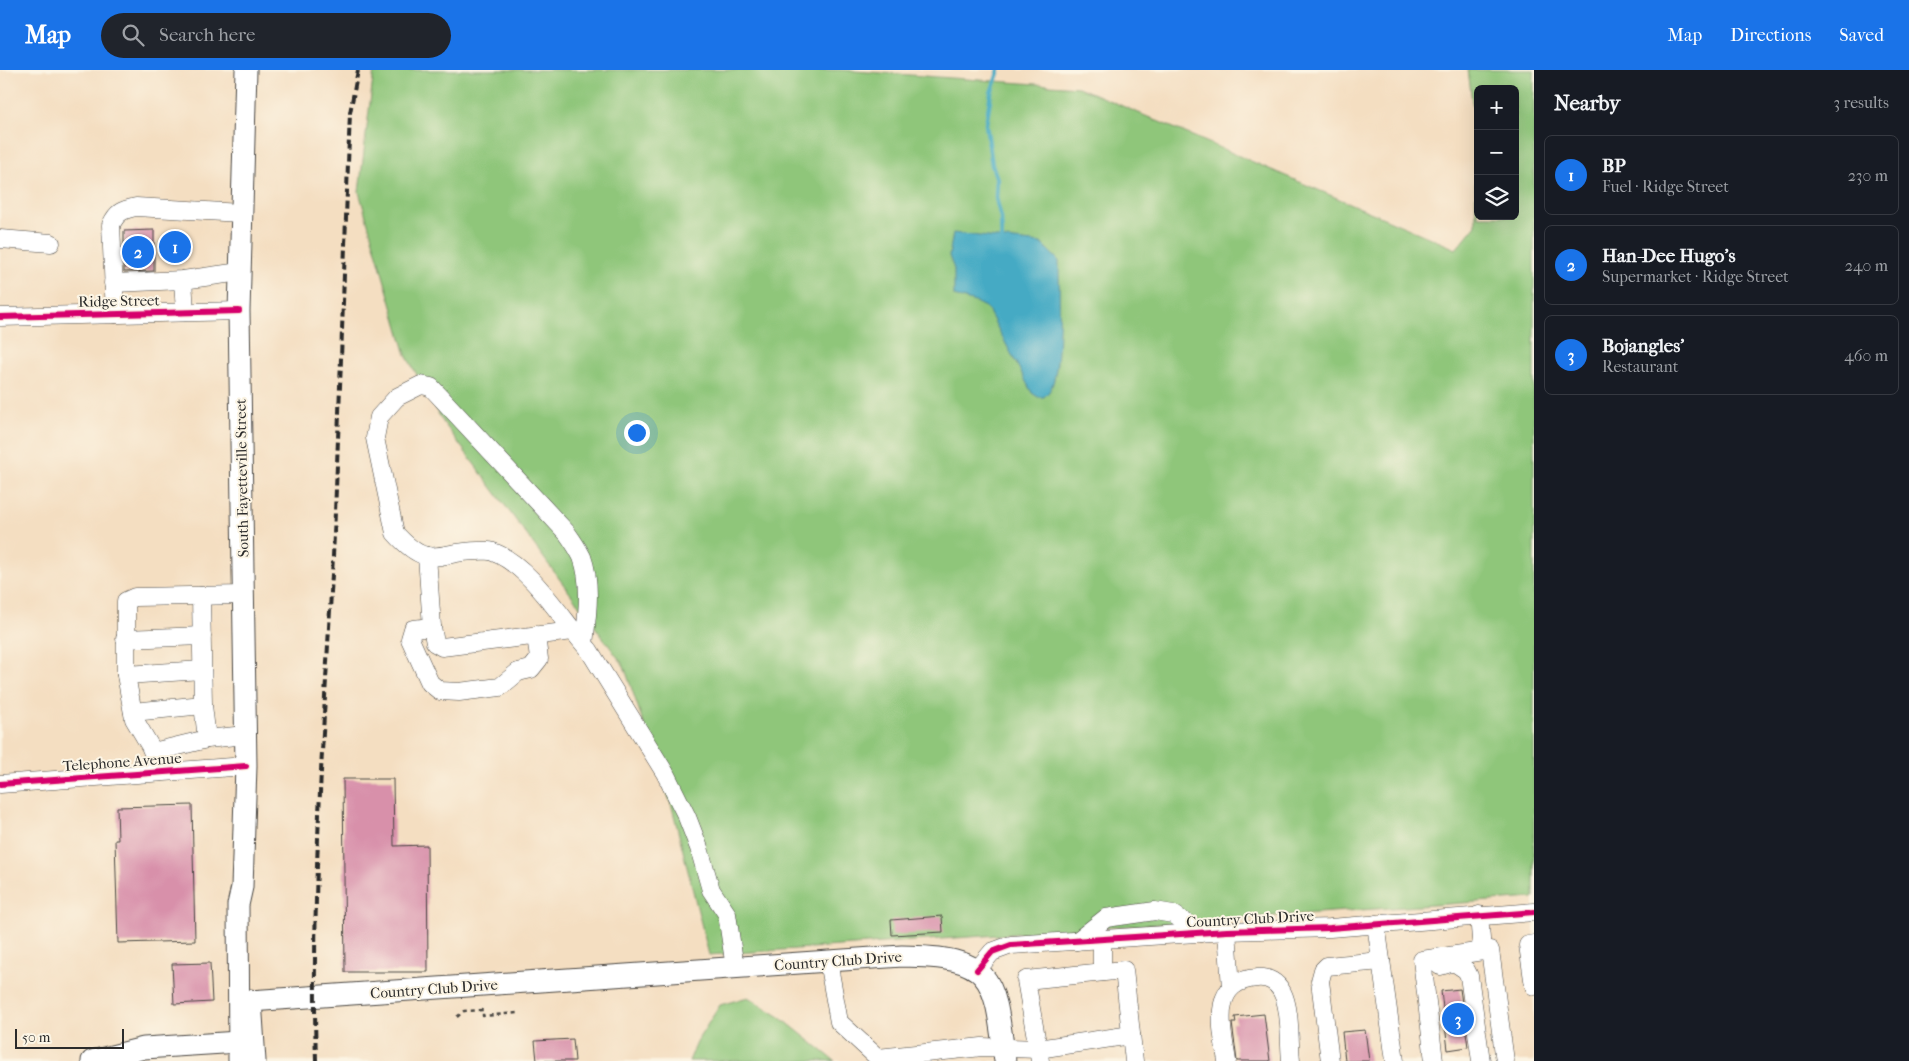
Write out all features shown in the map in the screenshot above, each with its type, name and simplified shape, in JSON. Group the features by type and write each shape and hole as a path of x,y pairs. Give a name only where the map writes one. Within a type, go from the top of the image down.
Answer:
{"main road":[{"name":"South Fayetteville Street","path":"239,1052 238,906 242,887 246,735 239,311 246,70"},
{"name":"South Fayetteville Street","path":"242,887 252,905 250,1001 255,1061"},
{"name":"Country Club Drive","path":"250,1001 902,956 943,956 961,961 977,970"},
{"path":"977,970 989,983 994,994 1004,1055"},
{"path":"92,1061 144,1048 239,1052"}],"street":[{"path":"114,314 111,225 115,216 122,210 136,207 241,213"},
{"path":"0,239 51,242"},
{"path":"113,283 184,280 240,272"},
{"path":"184,280 184,312"},
{"name":"Ridge Street","path":"0,317 239,311"},
{"path":"584,644 587,594 585,570 581,556 567,533 431,387 422,385 397,397 378,417 375,438 396,533 405,544 427,556 437,558 471,551 492,551 513,563 541,590 584,644 615,690 665,773 686,817 699,848 708,883 727,914 735,968"},
{"path":"427,556 432,627 435,643 442,647 572,631"},
{"path":"162,772 132,712 126,675 126,601 134,597 244,594"},
{"path":"201,596 203,705 207,739"},
{"path":"432,627 412,629 410,639 430,683 440,691 466,692 500,687 518,672 531,669 538,659 536,635"},
{"path":"125,639 202,636"},
{"path":"126,675 202,670"},
{"path":"132,712 203,705"},
{"path":"153,752 207,739 246,735"},
{"name":"Telephone Avenue","path":"0,784 246,766"},
{"path":"1077,941 1106,918 1156,911 1173,914 1201,933"},
{"name":"Country Club Drive","path":"977,970 992,952 1011,946 1227,931 1376,924 1534,912"},
{"path":"1479,915 1482,951"},
{"path":"1376,924 1396,1061"},
{"path":"1227,931 1231,987 1220,1017 1227,1061"},
{"path":"1102,940 1102,972"},
{"path":"1534,944 1528,945 1534,978"},
{"path":"1434,1061 1422,960 1490,950 1505,1061"},
{"path":"828,961 839,1022 878,1058 982,1046 1004,1055 1039,1055 1131,1036"},
{"path":"1330,1061 1320,981 1323,970 1327,966 1381,961"},
{"path":"1445,1061 1434,983 1435,971 1440,966 1454,962 1461,965 1469,976 1482,1061"},
{"path":"1039,1055 1026,980 1124,970 1134,1061"},
{"path":"1231,987 1242,980 1265,977 1273,980 1282,991 1286,1001 1291,1061"}],"path":[{"path":"456,1018 464,1011 483,1010 483,1016 518,1013"}],"green space":[{"path":"374,70 840,70 1078,87 1456,249 1476,225 1476,220 1519,220 1519,85 1474,85 1474,116 1468,70 1534,70 1534,898 709,955 672,807 624,666 443,422 406,355 359,192"},
{"path":"748,997 780,1017 835,1061 689,1061 699,1038 720,1005"}],"water":[{"path":"953,233 1041,243 1059,261 1057,363 1051,388 1044,397 1038,397 1032,393 987,308 975,302 954,296 954,269 949,256"}],"building":[{"path":"154,230 154,271 124,272 124,231"},
{"path":"343,779 393,779 394,846 427,845 428,972 345,972"},
{"path":"192,805 195,941 118,943 115,840 118,840 117,807"},
{"path":"942,916 943,932 892,935 891,920"},
{"path":"210,963 212,1002 174,1004 172,964"},
{"path":"1460,989 1468,1047 1448,1050 1441,991"},
{"path":"1264,1014 1270,1061 1237,1061 1232,1023 1236,1023 1235,1017"},
{"path":"1365,1030 1369,1061 1345,1061 1342,1032"},
{"path":"573,1039 575,1061 537,1061 535,1041"}],"waterway":[{"path":"999,70 991,93 986,124 992,165 997,179 996,198 1001,218 1002,245"}],"railway":[{"path":"316,1061 315,935 319,809 333,556 350,113 358,70"}],"cycle path":[{"path":"0,317 239,311"},
{"path":"0,784 246,766"},
{"path":"977,970 992,952 1011,945 1227,931 1330,928 1534,912"}],"place":[{"name":"BP","path":"175,247"},
{"name":"Han-Dee Hugo's","path":"138,252"},
{"name":"Bojangles'","path":"1458,1019"}]}
